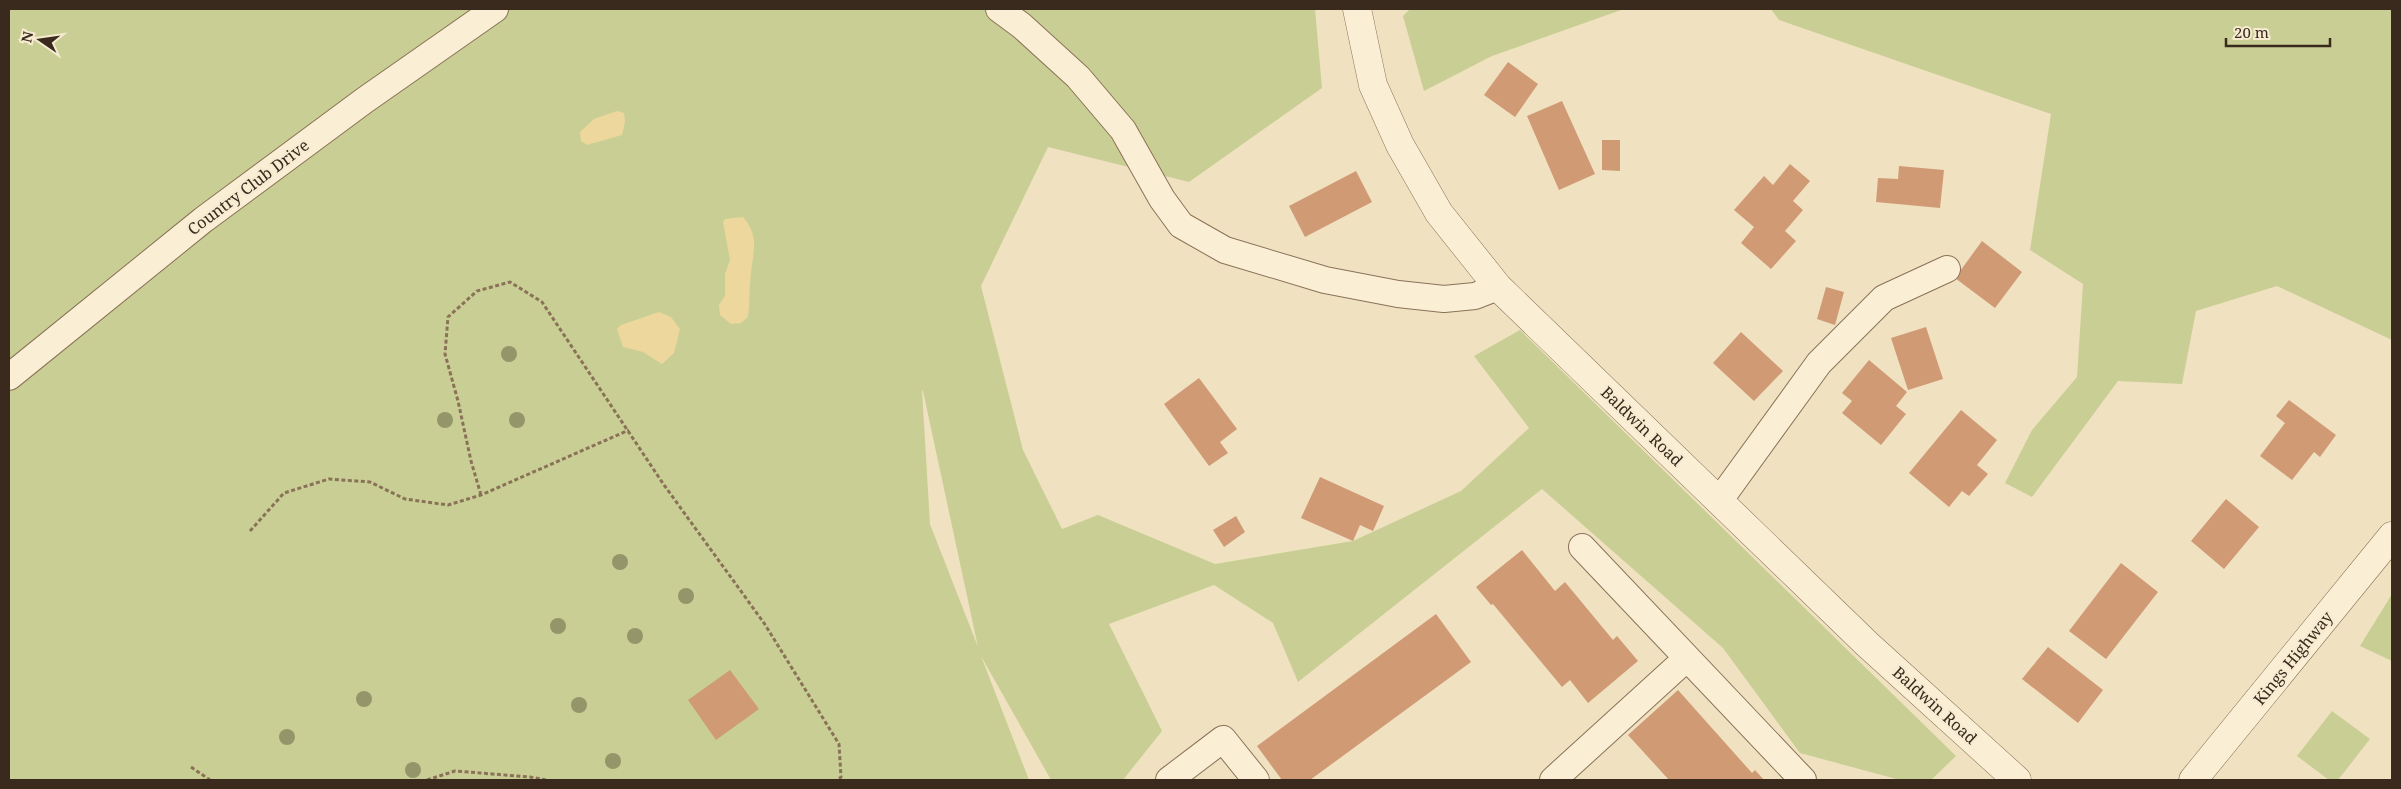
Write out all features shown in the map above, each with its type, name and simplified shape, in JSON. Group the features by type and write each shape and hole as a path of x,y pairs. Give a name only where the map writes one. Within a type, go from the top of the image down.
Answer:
{"street":[{"name":"Country Club Drive","path":"9,377 203,220 365,100 495,9"},
{"path":"999,9 1022,26 1078,77 1123,130 1162,199 1181,225 1224,250 1324,280 1398,294 1444,299 1475,296 1498,287"},
{"name":"Baldwin Road","path":"1357,9 1373,84 1400,145 1439,213 1498,287 1867,644 2017,780"},
{"path":"1719,501 1819,363 1884,298 1947,269"},
{"name":"Kings Highway","path":"2193,780 2392,536"},
{"path":"1582,547 1803,780"},
{"path":"1553,780 1687,658"},
{"path":"1169,780 1224,738 1256,780"}],"path":[{"path":"481,495 445,354 448,317 477,291 510,282 542,302 664,485 764,623 803,683 839,744 841,777 838,780"},
{"path":"250,531 284,493 329,479 370,482 405,499 448,505 481,495 629,430"},
{"path":"191,767 210,780"},
{"path":"427,780 455,771 530,776 546,780"}],"green space":[{"path":"9,9 1315,9 1322,88 1189,182 1048,147 981,286 1023,450 1062,529 1098,515 1215,564 1353,541 1461,491 1529,428 1474,356 1520,330 1956,756 1931,780 1900,780 1800,753 1723,648 1542,489 1298,682 1273,623 1214,585 1109,624 1162,731 1123,780 1051,780 981,656 1029,780 9,780","holes":["923,391 978,647 930,524"]},
{"path":"1410,9 1624,9 1492,56 1424,91 1403,16"},
{"path":"1771,9 2392,9 2392,340 2277,286 2196,311 2182,384 2118,381 2032,497 2005,483 2032,430 2077,377 2083,284 2030,250 2051,114 1779,20"},
{"path":"2392,594 2392,661 2360,646"},
{"path":"2332,711 2370,739 2338,780 2329,780 2297,756"}],"sand":[{"path":"617,111 624,113 625,122 622,135 587,145 581,141 580,132 594,119"},
{"path":"743,217 754,238 748,317 741,323 731,324 720,315 719,305 725,296 725,274 730,260 723,222 725,219"},
{"path":"659,312 671,317 680,329 674,353 662,364 643,352 623,347 617,329 621,325"}],"building":[{"path":"1508,62 1538,84 1515,117 1484,95"},
{"path":"1562,101 1595,174 1559,190 1527,116"},
{"path":"1602,140 1620,140 1620,171 1602,170"},
{"path":"1790,164 1810,181 1793,201 1803,210 1785,231 1796,241 1771,269 1741,243 1754,227 1734,210 1764,176 1773,185"},
{"path":"1899,166 1944,170 1940,208 1876,202 1878,178 1898,179"},
{"path":"1356,171 1372,202 1305,237 1289,206"},
{"path":"1982,241 2022,272 1995,308 1955,278"},
{"path":"1826,287 1844,292 1835,325 1817,319"},
{"path":"1926,327 1943,379 1908,390 1891,338"},
{"path":"1741,332 1783,371 1754,401 1713,363"},
{"path":"1869,360 1907,392 1896,406 1906,414 1881,445 1842,413 1852,401 1842,393"},
{"path":"1199,378 1237,429 1220,442 1228,453 1209,466 1164,404"},
{"path":"2289,400 2336,435 2320,457 2314,452 2292,480 2260,456 2285,423 2276,416"},
{"path":"1961,410 1997,440 1977,465 1988,474 1969,496 1962,491 1949,507 1909,473"},
{"path":"1320,477 1384,506 1373,531 1360,525 1353,541 1301,518"},
{"path":"2226,499 2259,527 2224,569 2191,541"},
{"path":"1236,516 1245,532 1224,547 1213,530"},
{"path":"1522,550 1555,591 1565,582 1613,640 1617,636 1638,661 1588,703 1570,680 1562,687 1493,604 1491,605 1476,587"},
{"path":"2121,563 2158,592 2106,659 2069,631"},
{"path":"1436,614 1471,662 1310,780 1282,780 1257,746"},
{"path":"2048,647 2103,690 2078,723 2022,679"},
{"path":"730,670 759,709 716,740 688,700"},
{"path":"1678,690 1752,773 1755,770 1764,780 1669,780 1628,735"}]}
